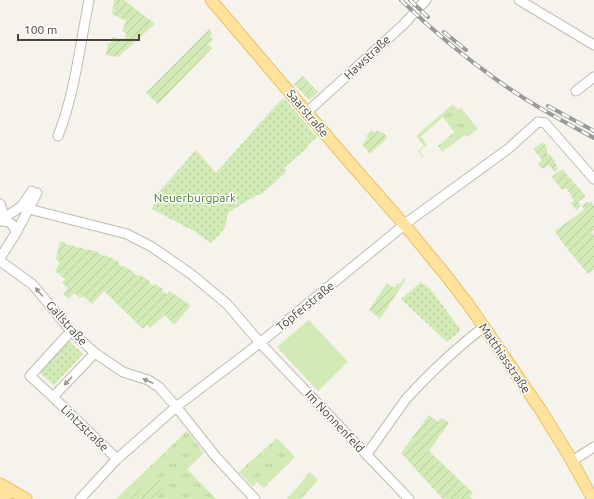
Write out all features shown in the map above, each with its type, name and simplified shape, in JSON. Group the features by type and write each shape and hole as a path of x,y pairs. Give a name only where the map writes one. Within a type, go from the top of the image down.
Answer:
{"main road":[{"name":"Saarstraße","path":"211,0 404,225"},
{"name":"Matthiasstraße","path":"404,225 444,273 484,326 540,409 593,499"},
{"path":"0,484 26,499"},
{"path":"0,496 6,499"}],"street":[{"path":"58,136 71,92 88,0"},
{"name":"Hawstraße","path":"307,112 403,25 426,0"},
{"path":"519,0 594,45"},
{"path":"576,91 594,77"},
{"name":"Töpferstraße","path":"80,499 117,459 176,407 261,342 404,225 508,149 538,122 545,123 594,178"},
{"path":"0,259 16,233 25,208 34,192 49,214"},
{"path":"0,204 2,209 0,216"},
{"path":"0,220 25,208"},
{"name":"Im Nonnenfeld","path":"25,208 127,234 152,247 191,274 227,304 409,499"},
{"path":"0,220 10,222 16,233"},
{"name":"Gallstraße","path":"0,259 32,284 71,331 95,353 123,372 148,380 160,387 216,457 255,499"},
{"path":"366,454 412,392 440,364 484,326"},
{"name":"Lintzstraße","path":"71,331 30,376 117,459"},
{"name":"Lintzstraße","path":"53,397 95,353"},
{"path":"572,461 594,447"}],"green space":[{"path":"114,0 124,0 155,24 118,57 106,55 108,43 111,43 112,37 124,39 126,33 122,31 126,21 112,14"},
{"path":"209,29 212,34 210,36 213,40 208,44 212,48 158,104 146,93"},
{"path":"303,76 318,92 309,100 294,84"},
{"name":"Neuerburgpark","path":"284,98 317,137 284,168 287,171 263,193 255,196 229,212 227,215 225,228 211,243 194,231 152,209 156,195 196,150 216,173 276,105"},
{"path":"453,104 458,110 461,108 478,129 467,137 465,135 442,152 438,146 454,132 443,117 421,136 427,145 420,151 423,156 422,157 418,151 424,146 416,136"},
{"path":"372,130 374,133 378,130 381,133 383,132 387,137 370,154 362,144 368,138 366,136"},
{"path":"543,142 547,147 548,155 550,154 557,165 556,166 558,169 554,172 549,165 543,169 537,164 542,160 533,149"},
{"path":"562,169 586,196 578,202 581,206 576,210 571,203 574,201 566,188 562,190 552,177"},
{"path":"591,201 594,206 594,230 592,232 594,234 594,270 588,274 564,245 555,231 584,210 582,206"},
{"path":"60,241 65,242 65,244 98,252 119,262 119,264 123,267 124,266 134,272 134,274 138,276 140,275 150,281 149,283 154,286 155,284 163,289 162,291 167,294 169,291 189,304 190,307 174,325 165,315 150,328 147,325 143,329 104,291 92,304 83,296 80,298 74,293 69,299 63,294 68,288 62,283 65,279 55,271 60,262 56,259"},
{"path":"404,278 406,279 380,319 369,310 387,283 394,288 397,283 400,284"},
{"path":"421,282 423,285 425,284 428,288 429,287 460,329 459,332 447,342 401,299"},
{"path":"309,320 348,362 318,391 277,347"},
{"path":"68,340 83,354 54,385 38,371"},
{"path":"429,415 438,422 442,418 449,423 429,451 473,493 470,496 472,499 443,499 401,453"},
{"path":"187,431 204,453 187,469 216,499 153,499 158,492 133,497 132,499 116,499"},
{"path":"277,438 295,457 264,488 257,482 253,487 239,472"},
{"path":"310,472 318,480 301,499 287,499"},
{"path":"156,476 165,484 153,499 132,499 132,497"}],"railway":[{"path":"401,0 448,42 508,88 557,118 594,138"},
{"path":"410,0 428,17"},
{"path":"444,32 466,50"},
{"path":"548,106 594,131"}]}
